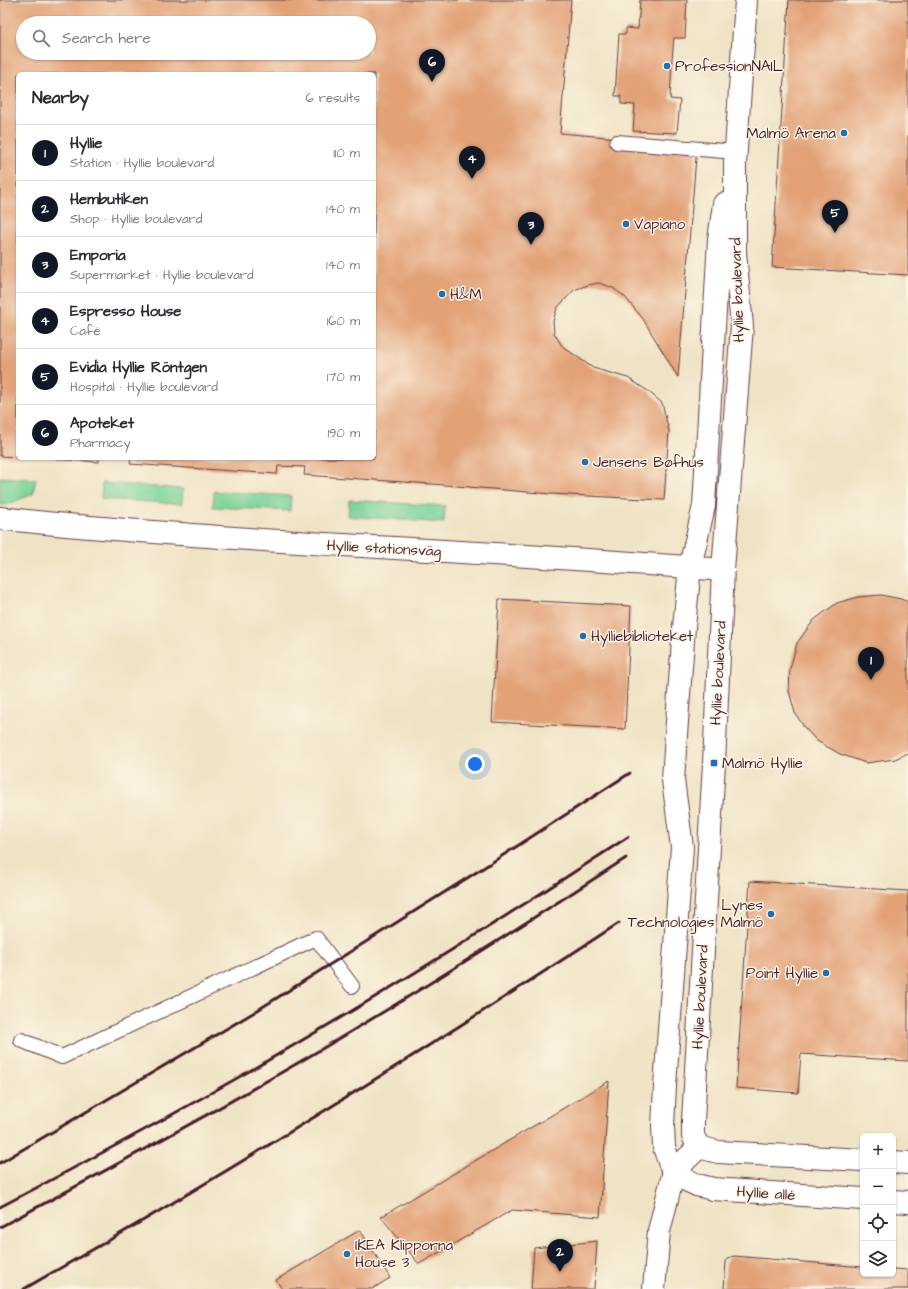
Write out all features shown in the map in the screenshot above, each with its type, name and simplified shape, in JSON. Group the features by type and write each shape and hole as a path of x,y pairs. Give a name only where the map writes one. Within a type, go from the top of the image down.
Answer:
{"street":[{"name":"Hyllie boulevard","path":"699,1147 693,1136 693,1121 714,763 723,570 742,326 735,253 736,158 746,0"},
{"name":"Hyllie boulevard","path":"674,1171 664,1147 663,1126 682,847 674,780 683,635 690,568 704,506 719,239 722,209 736,158"},
{"name":"Hyllie stationsväg","path":"0,518 45,524"},
{"name":"Hyllie stationsväg","path":"0,522 307,543 633,562 723,570"},
{"path":"654,1289 659,1231 674,1171 699,1147 718,1152 860,1160"},
{"path":"896,1162 908,1163"},
{"name":"Hyllie allé","path":"674,1171 684,1179 713,1189 860,1199"},
{"path":"896,1201 908,1202"}],"lane":[{"path":"617,142 736,158"},
{"path":"21,1040 62,1057 316,938 352,986"}],"green space":[{"path":"0,477 36,479 33,494 6,505 0,505"},
{"path":"102,483 183,489 182,504 101,499"},
{"path":"214,491 291,496 290,511 213,507"},
{"path":"349,500 445,506 444,523 348,516"}],"building":[{"path":"0,0 571,0 560,133 697,145 678,377 643,319 625,297 613,288 599,283 574,290 557,308 553,321 554,333 562,346 593,368 628,378 648,391 662,403 669,431 664,500 551,494 304,475 305,467 278,466 277,474 130,464 131,460 376,460 376,72 16,72 16,457 0,456"},
{"path":"640,0 687,0 685,38 674,38 672,59 670,99 680,100 677,133 633,131 635,105 621,104 621,96 615,96 619,34 626,34 626,28 638,29"},
{"name":"Malmö Arena","path":"789,0 908,0 908,275 772,267"},
{"path":"70,460 99,460 99,462"},
{"path":"881,595 908,602 908,753 895,759 866,763 840,754 817,741 804,727 795,713 789,691 790,669 797,643 814,620 837,603 858,597"},
{"path":"499,599 631,606 625,729 492,722"},
{"name":"Point Hyllie","path":"750,881 908,891 908,1061 801,1054 798,1093 736,1088"},
{"path":"609,1081 600,1217 512,1210 419,1264 381,1217"},
{"name":"IKEA Klipporna House 3","path":"360,1230 390,1278 372,1289 282,1289 276,1280"},
{"path":"597,1241 594,1289 531,1289 534,1248"},
{"path":"734,1256 860,1267 860,1277 896,1277 896,1269 908,1270 908,1289 724,1289 726,1262 728,1258"}],"railway":[{"path":"0,1163 253,1013 491,863 630,773"},
{"path":"0,1207 79,1166 273,1058 431,963 628,837"},
{"path":"0,1227 201,1118 320,1050 474,956 626,858"},
{"path":"24,1289 147,1218 336,1104 619,923"}],"place":[{"name":"ProfessionNAIL","path":"667,66"},
{"name":"Apoteket","path":"432,82"},
{"name":"Malmö Arena","path":"844,133"},
{"name":"Espresso House","path":"472,179"},
{"name":"Vapiano","path":"626,224"},
{"name":"Evidia Hyllie Röntgen","path":"835,233"},
{"name":"Emporia","path":"531,245"},
{"name":"H&M","path":"442,294"},
{"name":"Jensens Bøfhus","path":"585,462"},
{"name":"Hylliebiblioteket","path":"583,636"},
{"name":"Hyllie","path":"871,680"},
{"name":"Malmö Hyllie","path":"714,763"},
{"name":"Lynes Technologies Malmö","path":"771,914"},
{"name":"Point Hyllie","path":"826,973"},
{"name":"IKEA Klipporna House 3","path":"347,1254"},
{"name":"Hembutiken","path":"560,1272"}]}
